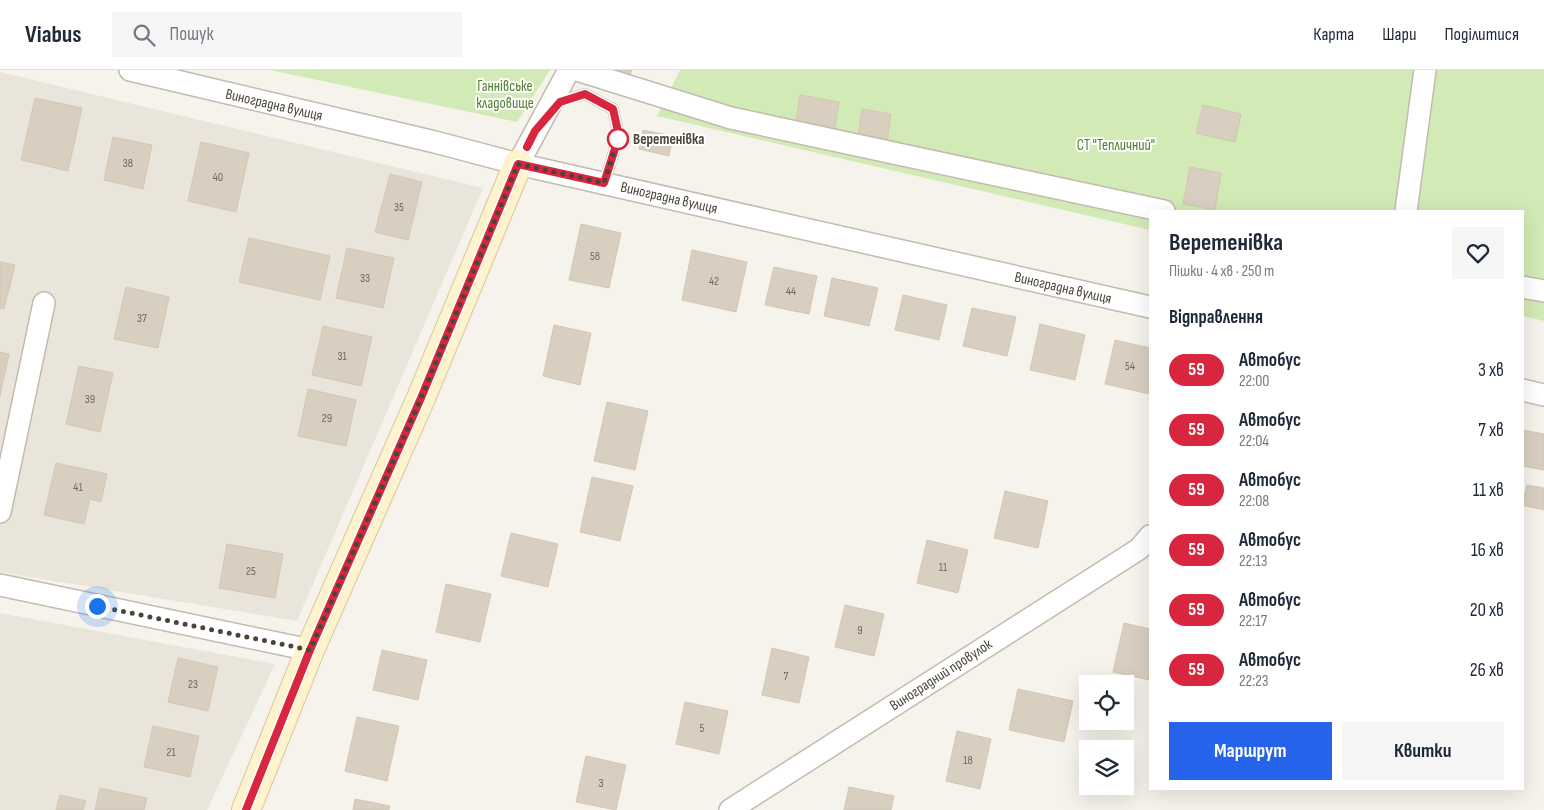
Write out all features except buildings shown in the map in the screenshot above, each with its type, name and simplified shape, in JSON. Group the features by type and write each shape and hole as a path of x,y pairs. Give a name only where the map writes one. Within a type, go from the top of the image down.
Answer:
{"street":[{"name":"Виноградна вулиця","path":"130,70 435,142 518,164 1149,307"},
{"path":"246,810 310,650 421,398 518,164 569,70"},
{"path":"577,70 731,118 1159,210"},
{"path":"1406,210 1425,70"},
{"path":"1524,287 1544,291"},
{"path":"0,512 44,303"},
{"path":"1524,390 1544,395"},
{"name":"Виноградний провулок","path":"730,810 1139,549 1149,537"},
{"path":"0,585 310,650"}],"lane":[{"path":"535,131 560,102 585,94 613,109 619,136 604,183"}],"shaded area":[{"path":"0,72 483,188 297,621 0,572"},
{"path":"0,613 275,664 207,810 0,810"}],"green space":[{"name":"Ганнівське кладовище","path":"270,70 550,70 517,122"},
{"name":"СТ \"Тепличний\"","path":"680,70 1544,70 1544,321 1524,316 1524,210 1149,210 1149,230 657,116"}],"bus line":[{"name":"59","path":"246,810 310,650 421,398 518,164 604,183 619,136 613,109 585,94 560,102 535,131 527,147"}],"place":[{"name":"Веретенівка","path":"618,139"}],"route":[{"path":"97,606 310,650 421,398 518,164 604,183 619,136 618,139"}]}
